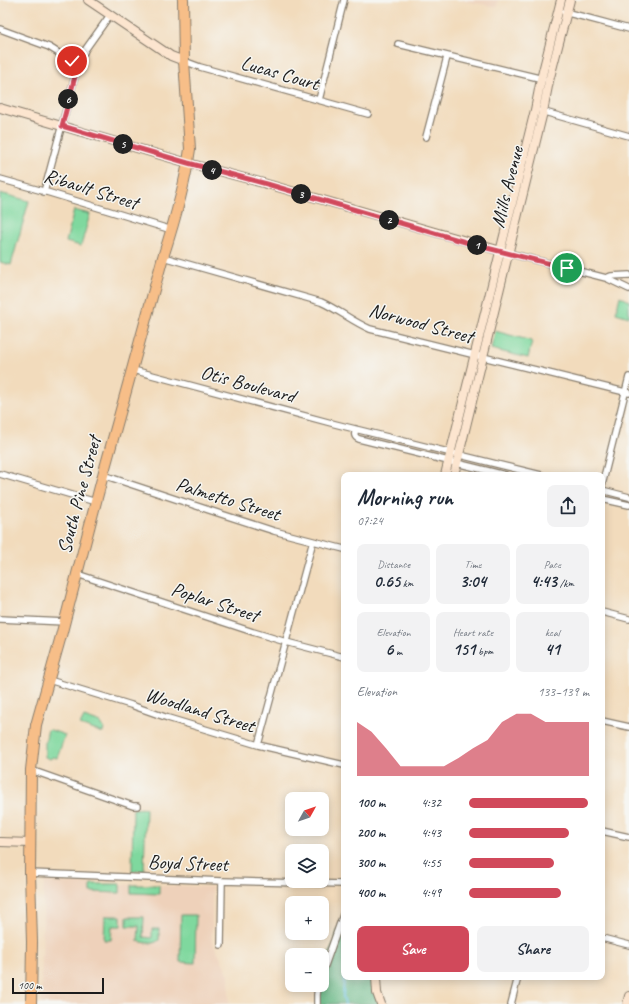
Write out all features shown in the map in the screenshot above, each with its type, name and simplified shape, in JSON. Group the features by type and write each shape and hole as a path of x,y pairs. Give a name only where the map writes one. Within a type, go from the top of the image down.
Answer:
{"highway":[{"name":"South Pine Street","path":"31,1004 31,770 36,725 163,256 172,230 188,163 190,149 184,61 183,0"}],"street":[{"path":"88,0 172,56 184,61"},
{"path":"319,100 344,0"},
{"name":"Mills Avenue","path":"446,472 452,462 539,111 561,0"},
{"name":"Mills Avenue","path":"545,80 570,0"},
{"path":"558,11 584,16 629,30"},
{"path":"44,192 78,65 85,50 110,15"},
{"path":"0,29 49,47 78,65"},
{"path":"398,44 545,80"},
{"path":"426,137 447,57"},
{"name":"Lucas Court","path":"184,61 200,67 368,114"},
{"path":"0,108 188,163 267,184 504,252 606,278 629,289"},
{"path":"539,111 629,136"},
{"name":"Ribault Street","path":"0,179 172,230"},
{"name":"Norwood Street","path":"163,256 321,302 358,324 370,329 627,392"},
{"path":"606,278 611,276 629,275"},
{"name":"Otis Boulevard","path":"133,370 356,429 530,472"},
{"path":"605,474 627,392 629,377"},
{"path":"356,429 355,435 356,438 359,439 493,472"},
{"name":"Mills Avenue","path":"452,462 454,472"},
{"path":"0,474 96,502"},
{"name":"Palmetto Street","path":"103,476 274,531 341,548"},
{"path":"605,491 629,496"},
{"path":"605,500 629,505"},
{"path":"258,745 313,541"},
{"name":"Poplar Street","path":"76,574 286,642 341,655"},
{"path":"605,613 629,619"},
{"path":"0,619 65,622"},
{"name":"Woodland Street","path":"49,680 258,745 341,764"},
{"path":"605,722 629,727"},
{"path":"31,770 133,806 137,806"},
{"path":"605,832 629,837"},
{"path":"0,842 31,843"},
{"name":"Boyd Street","path":"30,874 341,884"},
{"path":"221,945 222,881"},
{"path":"329,954 341,920"},
{"path":"605,939 629,945"},
{"path":"376,980 377,992 381,1004"},
{"path":"511,1004 517,980"},
{"path":"317,1004 318,992"},
{"path":"627,1004 629,996"}],"shaded area":[{"path":"458,0 498,0 497,7"},
{"path":"44,882 212,887 212,941 229,975 229,1004 41,1004"}],"green space":[{"path":"0,193 29,201 11,265 0,262"},
{"path":"74,210 90,214 81,246 66,242"},
{"path":"620,296 629,301 629,317 616,313"},
{"path":"495,331 532,341 528,358 491,349"},
{"path":"84,717 101,723 104,728 103,733 80,725"},
{"path":"48,729 65,735 57,758 53,757 50,759 45,757 45,743"},
{"path":"146,808 144,871 132,871 133,809"},
{"path":"91,884 120,884 120,893 91,892"},
{"path":"131,885 159,885 159,894 131,893"},
{"path":"181,915 196,915 195,963 180,962"},
{"path":"105,916 121,916 121,926 112,926 111,940 104,940"},
{"path":"127,917 144,917 143,937 152,938 152,929 159,929 159,940 152,943 138,941 139,926 127,926"},
{"path":"341,920 341,980 377,980 381,1004 317,1004 318,992 329,992 329,954"}],"waterway":[{"path":"344,980 343,997 345,1004"}],"route":[{"path":"72,61 78,65 63,117 62,126 479,246 567,268"}]}
